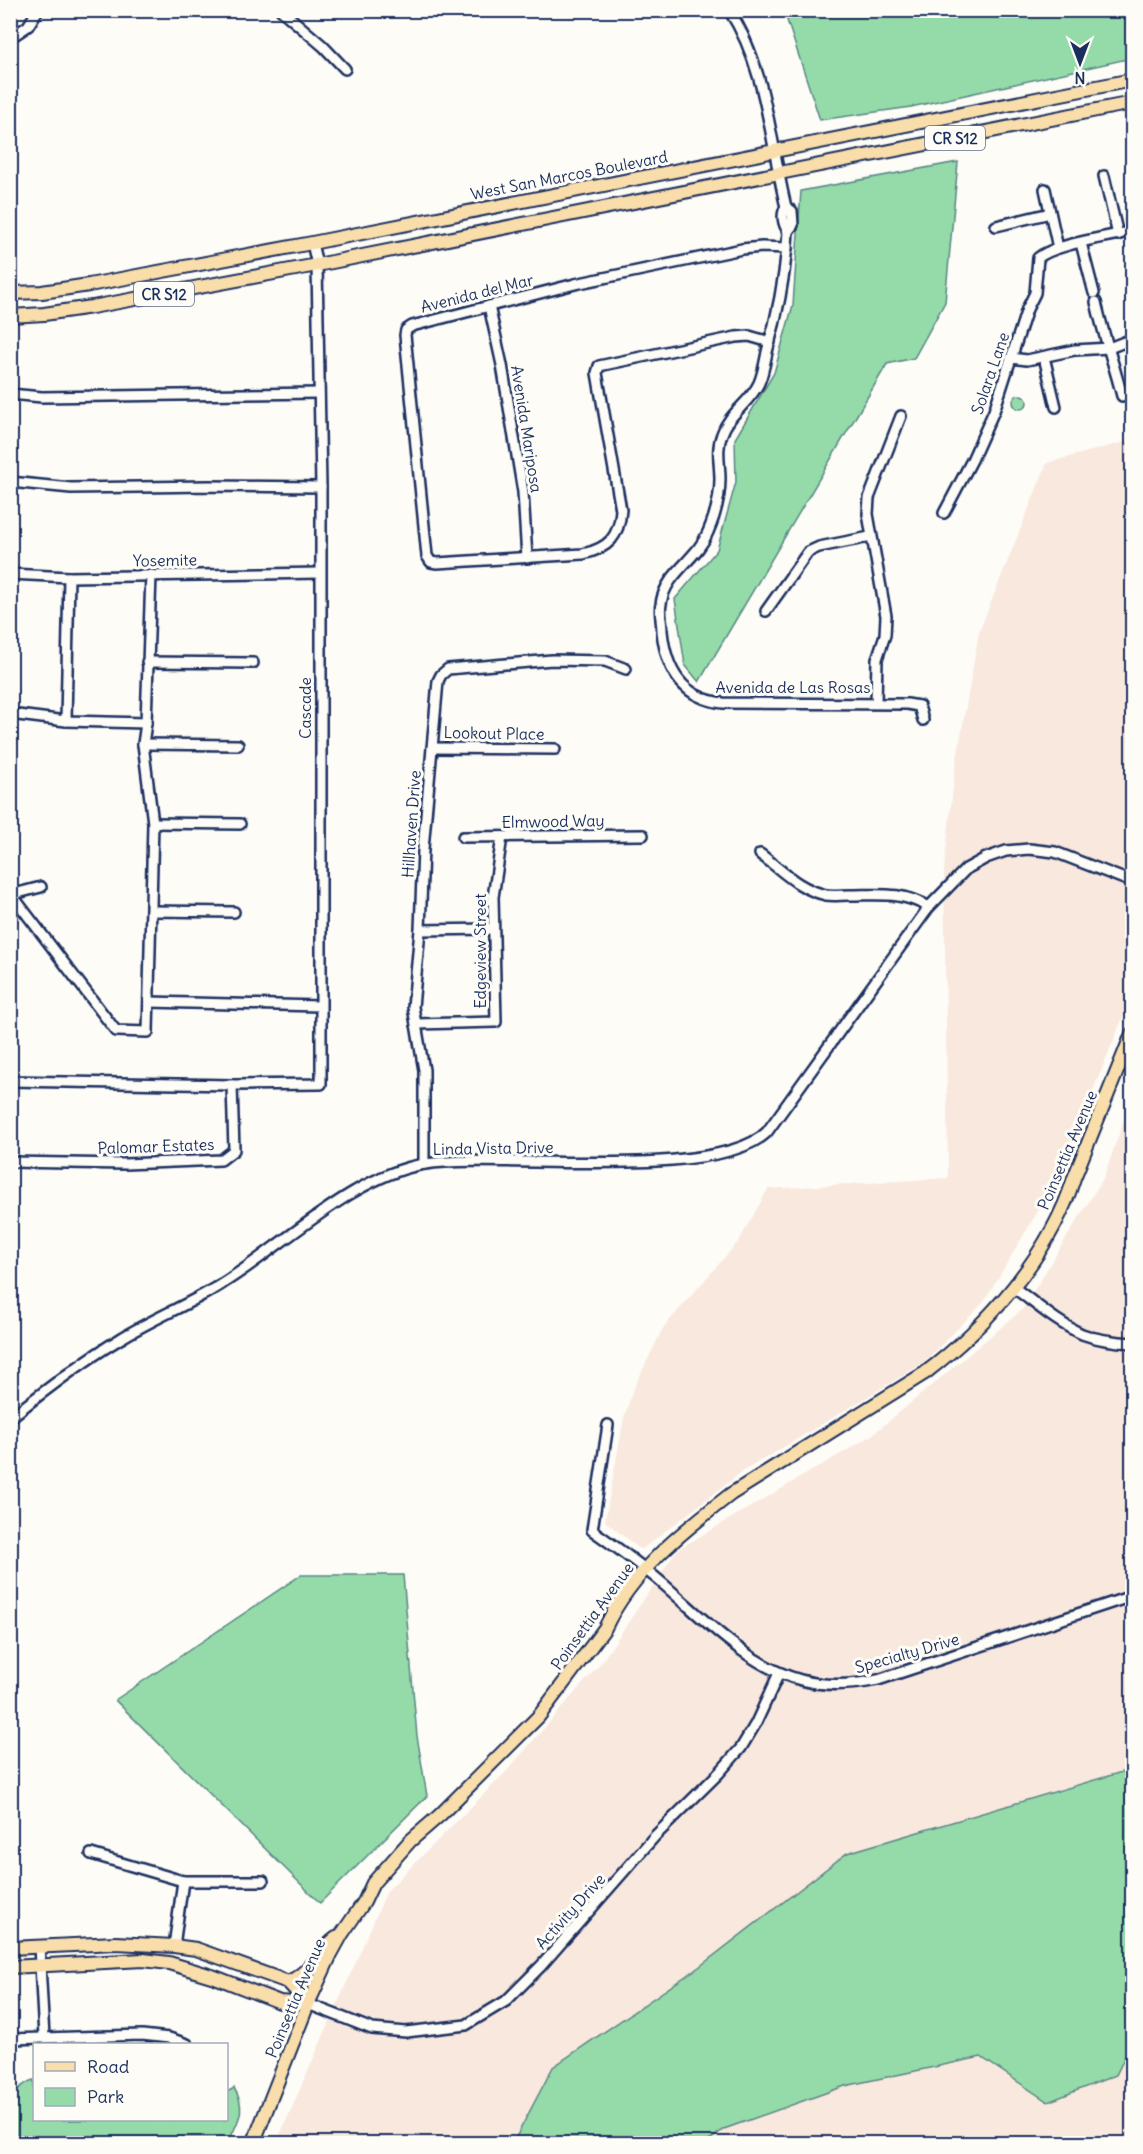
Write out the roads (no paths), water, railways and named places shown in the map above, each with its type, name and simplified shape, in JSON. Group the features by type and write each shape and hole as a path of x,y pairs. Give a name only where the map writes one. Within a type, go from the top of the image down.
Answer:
{"main road":[{"name":"West San Marcos Boulevard","path":"10,293 42,292 89,285 312,243 1132,80"},
{"name":"CR S12","path":"10,316 92,308 1132,103"},
{"name":"Poinsettia Avenue","path":"253,2144 308,2004 342,1934 364,1902 373,1883 410,1841 440,1815 539,1716 605,1628 612,1613 628,1591 662,1551 730,1494 925,1373 951,1353 995,1310 1034,1259 1067,1201 1074,1178 1132,1034"},
{"path":"288,1982 298,1978 329,1943 342,1934"},
{"path":"10,1948 116,1943 174,1946 196,1950 288,1982 308,2004"},
{"path":"10,1967 122,1960 169,1963 215,1977 280,2002 308,2004"}],"street":[{"path":"10,38 28,26 38,10"},
{"path":"281,10 323,46 345,69"},
{"name":"Avenida de Las Rosas","path":"729,10 751,54 765,98 786,207 783,211 784,225 788,231 787,248 779,303 759,383 729,420 721,435 718,449 719,497 714,518 706,537 664,589 660,605 666,659 678,680 688,690 707,701 723,704 907,704 919,706 924,720"},
{"path":"1104,176 1118,235"},
{"path":"1045,189 1058,248"},
{"path":"996,226 1050,213"},
{"name":"Solara Lane","path":"944,513 972,460 994,411 1027,309 1035,293 1038,258 1058,248 1132,231"},
{"name":"Cascade","path":"232,1085 321,1084 321,487 317,265 312,243"},
{"path":"1081,243 1104,339 1109,348 1122,396"},
{"name":"Avenida del Mar","path":"526,558 431,562 427,556 406,330 412,326 575,284 742,249 787,248"},
{"name":"Avenida Mariposa","path":"489,306 502,365 523,492 526,558"},
{"path":"526,558 596,551 606,546 616,534 621,510 597,373 599,366 736,337 749,336 770,342"},
{"path":"1011,358 1027,360 1075,350 1109,348 1132,339"},
{"path":"1044,357 1056,407"},
{"path":"10,394 42,397 318,393"},
{"path":"876,703 877,658 885,635 886,616 867,514 869,498 901,416"},
{"path":"10,482 71,488 321,487"},
{"path":"766,611 808,552 819,547 870,537"},
{"name":"Yosemite","path":"10,574 69,577 320,573"},
{"path":"41,887 11,895 116,1031 148,1032 153,823 143,744 146,723 151,575"},
{"path":"66,720 69,577"},
{"name":"Hillhaven Drive","path":"424,1164 424,1070 413,1007 420,930 423,849 438,681 448,669 552,660 605,661 626,669"},
{"path":"147,662 253,663"},
{"path":"10,714 66,720 146,723"},
{"path":"143,744 238,745"},
{"name":"Lookout Place","path":"432,748 555,749"},
{"path":"153,823 240,824"},
{"name":"Elmwood Way","path":"463,837 643,835"},
{"name":"Edgeview Street","path":"416,1024 496,1022 494,897 502,837"},
{"name":"Linda Vista Drive","path":"10,1419 120,1339 220,1285 355,1191 375,1180 424,1164 494,1161 657,1161 711,1155 747,1146 767,1132 929,907 966,869 986,858 1006,851 1029,849 1055,852 1132,882"},
{"path":"760,854 786,877 808,889 827,895 901,895 915,899 929,907"},
{"path":"151,911 234,912"},
{"path":"420,930 494,928"},
{"path":"149,1002 320,1006"},
{"path":"10,1081 232,1085"},
{"name":"Palomar Estates","path":"10,1162 125,1164 221,1160 234,1150 232,1085"},
{"path":"1013,1287 1060,1322 1082,1334 1110,1341 1132,1343"},
{"name":"Specialty Drive","path":"608,1425 592,1530 646,1569 744,1652 779,1672 801,1680 828,1685 855,1685 878,1680 1132,1596"},
{"name":"Activity Drive","path":"308,2004 372,2029 406,2032 466,2025 506,2001 575,1928 655,1836 741,1749 756,1724 779,1672"},
{"path":"91,1854 183,1881 263,1881"},
{"path":"174,1946 183,1881"},
{"path":"39,1946 44,2037"},
{"path":"10,2039 142,2035 169,2038 184,2043"}]}
